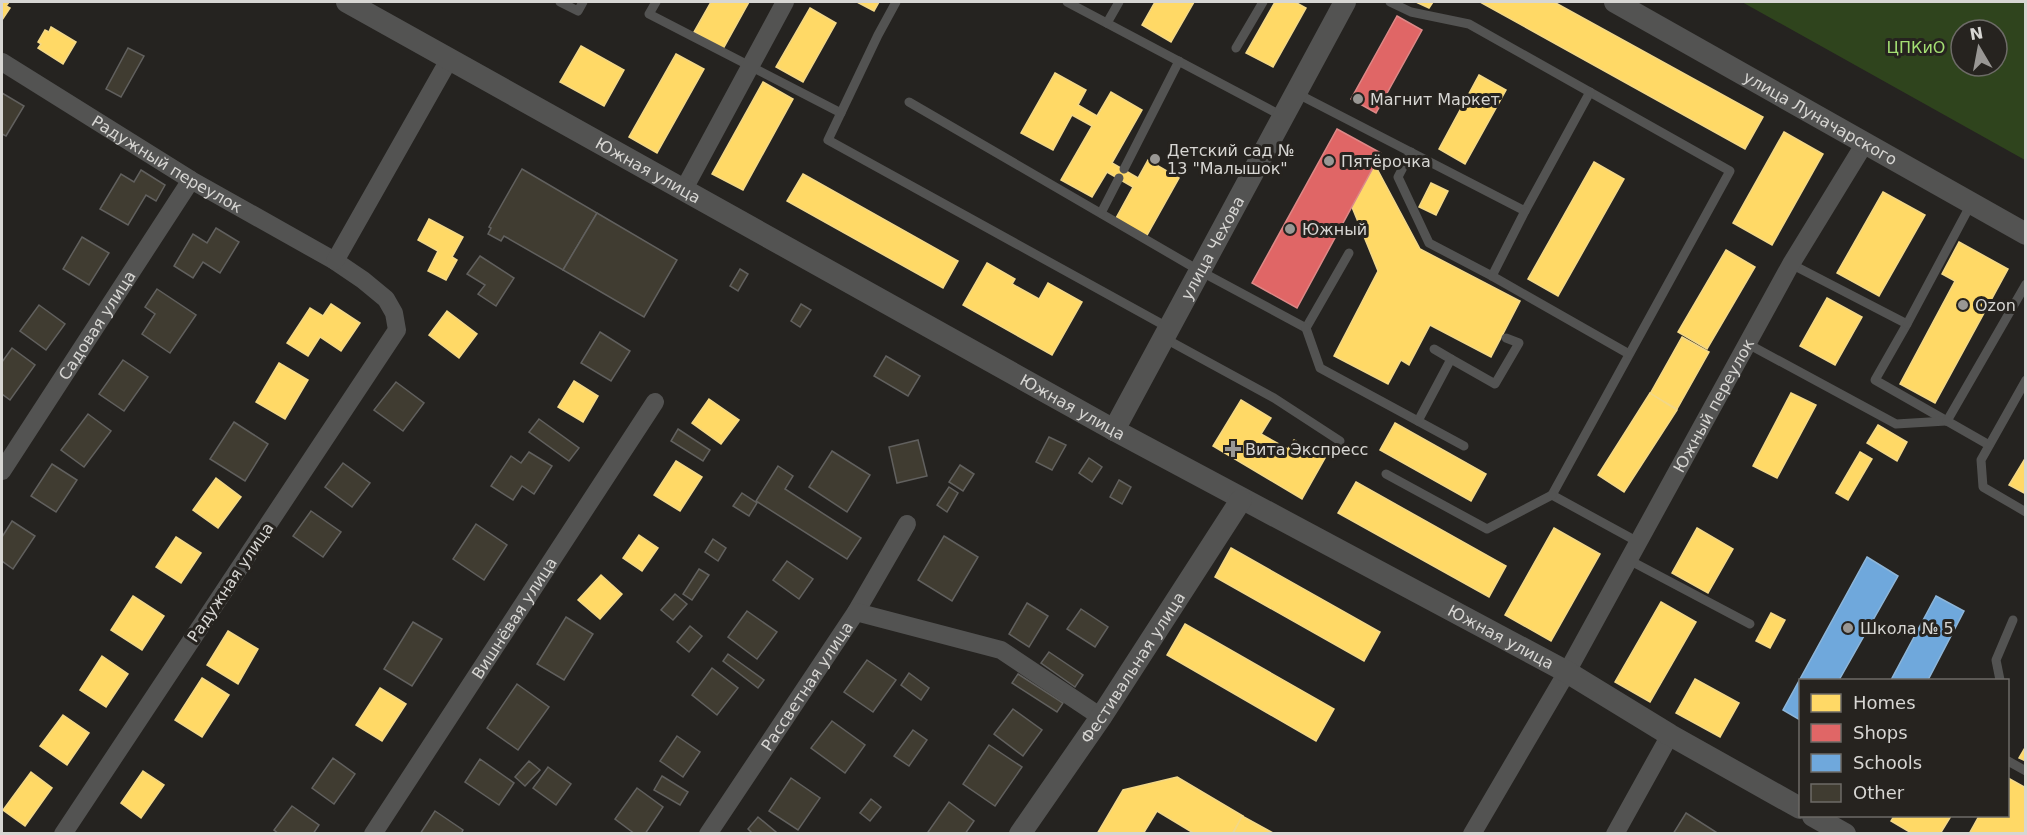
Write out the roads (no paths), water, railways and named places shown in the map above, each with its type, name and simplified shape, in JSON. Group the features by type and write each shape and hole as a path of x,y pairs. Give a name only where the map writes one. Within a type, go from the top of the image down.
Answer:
{"street":[{"name":"Южная улица","path":"347,2 1241,500 1567,672 1670,735 1799,807"},
{"path":"684,189 785,2"},
{"name":"улица Чехова","path":"1114,430 1345,2"},
{"name":"улица Луначарского","path":"1615,2 2025,234"},
{"path":"335,261 450,58"},
{"name":"Радужный переулок","path":"2,62 191,180 335,261 387,298 394,313 397,330"},
{"name":"Южный переулок","path":"1472,834 1567,672 1791,264 1865,143"},
{"name":"Садовая улица","path":"2,471 191,180"},
{"name":"Радужная улица","path":"63,834 397,330"},
{"name":"Вишнёвая улица","path":"373,834 656,402"},
{"name":"Фестивальная улица","path":"1020,834 1101,717 1241,500"},
{"path":"856,612 907,524"},
{"name":"Рассветная улица","path":"708,834 856,612 1001,650 1101,717"},
{"path":"1615,834 1670,735"},
{"path":"1815,817 1845,834"}],"lane":[{"path":"560,2 578,11 583,2"},
{"path":"656,2 649,14 841,113"},
{"path":"896,2 828,140 1167,333 1340,441"},
{"path":"1067,2 1283,116"},
{"path":"1107,23 1119,2"},
{"path":"1236,48 1263,2"},
{"path":"1386,474 1487,529 1552,495 1730,171 1469,24 1411,12 1390,2"},
{"path":"1101,213 1179,61"},
{"path":"1492,276 1590,92"},
{"path":"1296,93 1525,211"},
{"path":"909,102 1200,271 1306,328 1320,368 1464,446"},
{"path":"1411,152 1398,177 1430,243 1629,354"},
{"path":"1971,204 1875,380 1989,445"},
{"path":"1306,328 1348,253"},
{"path":"1791,264 1907,324"},
{"path":"1947,421 2025,284"},
{"path":"1434,349 1495,384 1519,344 1506,338"},
{"path":"1748,344 1896,424 1947,421"},
{"path":"1418,421 1451,359"},
{"path":"2025,380 1981,459 1983,487 2025,512"},
{"path":"1552,495 1638,542"},
{"path":"1629,560 1750,624"},
{"path":"2000,679 1996,660 2013,620"},
{"path":"2009,762 2025,771"}],"place":[{"name":"Магнит Маркет","path":"1358,99"},
{"name":"Детский сад № 13 \"Малышок\"","path":"1155,159"},
{"name":"Пятёрочка","path":"1329,161"},
{"name":"Южный","path":"1290,229"},
{"name":"Ozon","path":"1963,305"},
{"name":"Вита Экспресс","path":"1233,449"},
{"name":"Школа № 5","path":"1848,628"}],"park label":[{"name":"ЦПКиО","path":"1916,47"}]}
